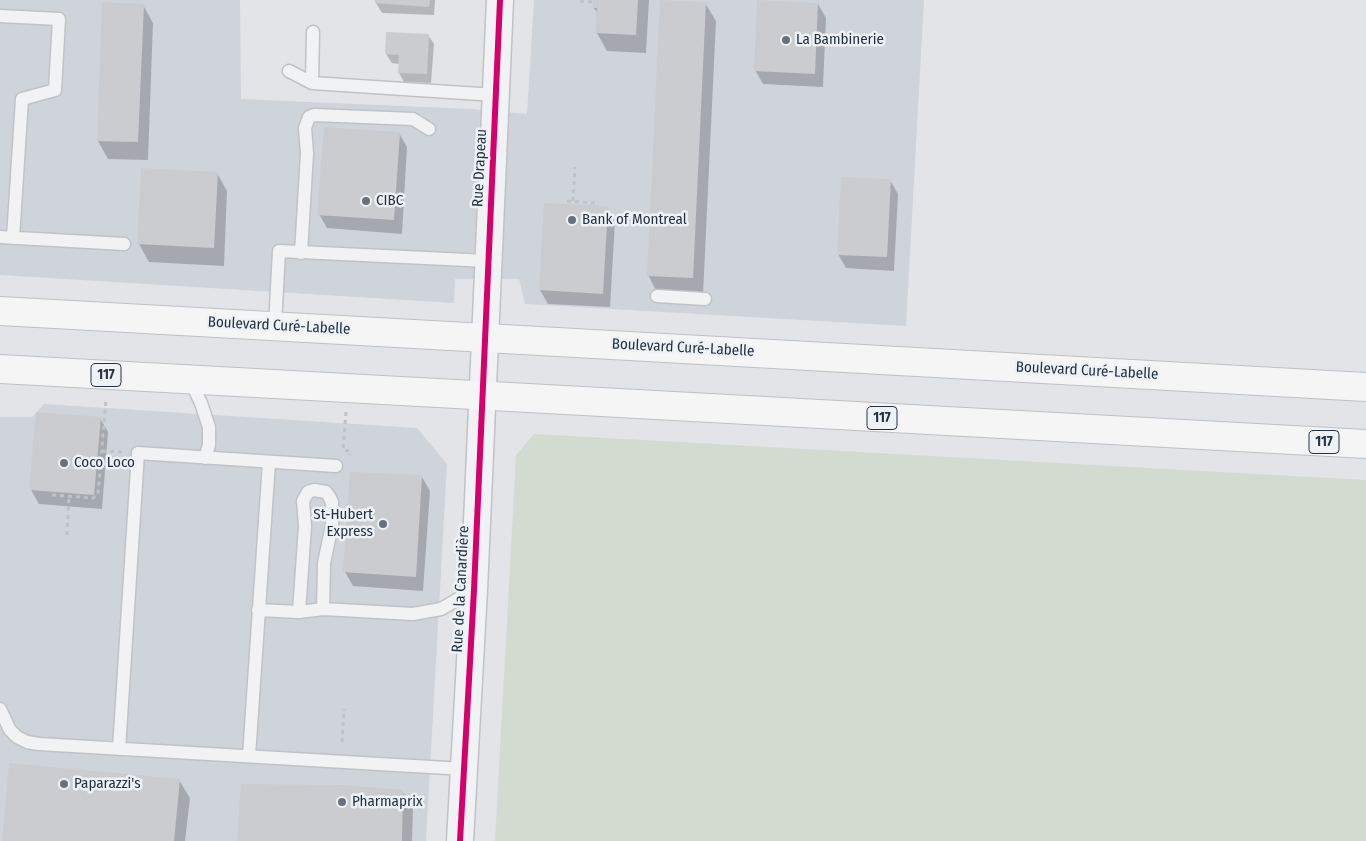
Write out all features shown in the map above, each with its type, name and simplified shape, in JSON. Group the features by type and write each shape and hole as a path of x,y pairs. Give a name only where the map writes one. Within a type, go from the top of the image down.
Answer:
{"main road":[{"name":"Boulevard Curé-Labelle","path":"0,311 1366,387"},
{"name":"117","path":"0,369 1366,444"}],"street":[{"name":"Rue Drapeau","path":"484,338 500,0"},
{"name":"Rue de la Canardière","path":"460,841 474,590 484,338"}],"lane":[{"path":"0,16 59,19 55,90 22,99 13,238"},
{"path":"312,83 314,32"},
{"path":"289,71 312,83 495,95"},
{"path":"301,253 306,153 305,128 309,117 314,115 413,119 429,129"},
{"path":"0,237 124,244"},
{"path":"275,326 279,252 488,261"},
{"path":"657,296 705,299"},
{"path":"190,380 201,403 209,427 209,446 205,458"},
{"path":"120,749 138,454 336,466"},
{"path":"249,756 269,462"},
{"path":"298,612 305,526 303,501 308,492 314,490 326,492 332,502 332,525 324,563 323,609"},
{"path":"258,610 298,612 323,609 413,614 450,606 474,590"},
{"path":"0,709 10,730 17,737 27,742 39,744 464,769"}],"path":[{"path":"580,1 593,2"},
{"path":"573,202 575,166"},
{"path":"567,201 596,202"},
{"path":"52,495 94,498 98,494 106,399"},
{"path":"67,535 69,496"},
{"path":"342,742 344,709"}],"shaded area":[{"path":"0,0 240,0 241,99 471,109 527,114 534,0 924,0 906,326 525,304 519,279 455,279 454,303 0,275"},
{"path":"44,404 417,428 447,464 426,841 0,841 0,417 32,417"},
{"path":"534,434 1366,480 1366,841 495,841 516,455"}],"building":[{"path":"375,0 430,0 429,7 375,3"},
{"path":"593,0 638,0 636,35 595,33 597,8 593,8"},
{"path":"660,0 706,2 693,278 647,276"},
{"path":"757,0 818,3 815,74 754,71"},
{"path":"102,2 144,4 138,142 97,141"},
{"path":"386,32 429,34 427,74 398,73 399,55 385,54"},
{"path":"324,127 400,132 394,220 317,215"},
{"path":"141,168 218,172 214,248 137,244"},
{"path":"841,177 891,179 887,257 837,255"},
{"path":"544,203 608,206 603,294 539,290"},
{"name":"Coco Loco","path":"36,412 101,417 94,495 29,490"},
{"name":"St-Hubert Express","path":"350,472 422,475 416,577 343,572"},
{"path":"9,763 180,779 174,841 2,841"},
{"path":"241,784 343,785 403,790 402,841 237,841"}],"cycle path":[{"path":"460,841 474,590 500,0"}],"place":[{"name":"La Bambinerie","path":"786,40"},
{"name":"CIBC","path":"366,201"},
{"name":"Bank of Montreal","path":"572,220"},
{"name":"Coco Loco","path":"64,463"},
{"name":"St-Hubert Express","path":"383,524"},
{"name":"Paparazzi's","path":"64,784"},
{"name":"Pharmaprix","path":"342,802"}]}
